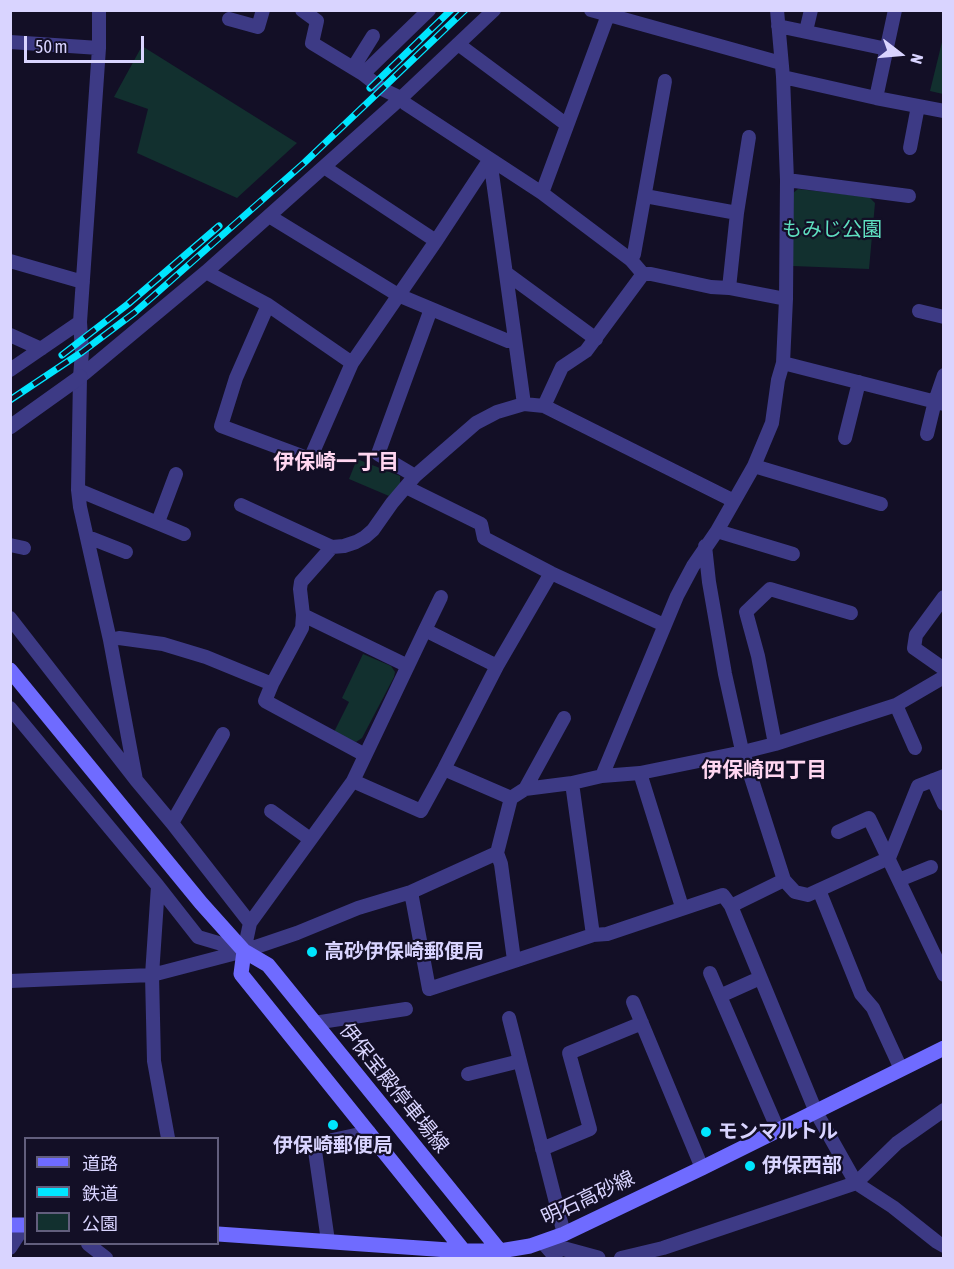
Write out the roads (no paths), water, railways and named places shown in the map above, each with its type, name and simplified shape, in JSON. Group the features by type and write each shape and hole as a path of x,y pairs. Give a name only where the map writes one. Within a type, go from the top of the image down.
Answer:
{"main road":[{"name":"伊保宝殿停車場線","path":"10,670 201,903 244,951 268,965 501,1256"},
{"path":"244,951 241,974 466,1255"},
{"name":"明石高砂線","path":"219,1234 501,1256 564,1234 944,1048"}],"street":[{"path":"99,10 99,48 80,322 82,352 78,490 110,640 136,780"},
{"path":"229,19 258,27 263,10"},
{"path":"302,10 317,21 312,43 401,98 406,104 542,193 631,260 643,274 786,299"},
{"path":"358,71 429,10"},
{"path":"10,427 80,377 206,272 401,98 494,10"},
{"path":"591,10 781,63"},
{"path":"602,776 677,596 754,466 772,423 778,380 783,363 786,299 787,180 783,77 777,10"},
{"path":"806,31 811,10"},
{"path":"876,98 895,10"},
{"path":"542,193 608,15"},
{"path":"778,26 887,49"},
{"path":"358,71 373,36"},
{"path":"10,42 99,48"},
{"path":"458,44 567,125"},
{"path":"783,77 944,111"},
{"path":"631,260 634,254 665,81"},
{"path":"910,148 918,106"},
{"path":"729,288 737,213 749,136"},
{"path":"268,305 236,378 221,426 310,459 352,363 490,159"},
{"path":"490,159 524,404"},
{"path":"324,167 436,241"},
{"path":"787,180 909,196"},
{"path":"645,196 737,213"},
{"path":"269,216 398,295 508,341 515,341"},
{"path":"10,261 83,282"},
{"path":"206,272 268,305 352,363"},
{"path":"506,273 596,339"},
{"path":"544,406 562,367 586,351 643,274"},
{"path":"415,476 378,454 431,309"},
{"path":"919,311 944,317"},
{"path":"10,370 80,322"},
{"path":"10,335 41,349"},
{"path":"783,363 939,402"},
{"path":"927,434 939,402 944,375"},
{"path":"845,438 859,382"},
{"path":"241,505 332,547 344,546 365,537 373,530 415,476 476,423 497,412 524,404 544,406 734,501"},
{"path":"754,466 880,504"},
{"path":"158,522 176,474"},
{"path":"406,487 481,524 484,538 551,573 664,625"},
{"path":"78,490 184,534"},
{"path":"717,531 793,554"},
{"path":"87,538 126,552"},
{"path":"705,546 725,674 743,752 784,880 795,892 808,895 889,858 918,786 938,778 944,804"},
{"path":"332,547 301,582 302,628 265,701 365,754"},
{"path":"353,780 421,811 497,666 551,573"},
{"path":"775,744 758,656 746,612 770,589 852,613"},
{"path":"244,951 250,923 353,780 441,597"},
{"path":"944,597 916,635 914,648 944,669"},
{"path":"303,615 408,666"},
{"path":"10,618 250,923"},
{"path":"425,630 497,666"},
{"path":"110,640 119,638 162,644 206,657 272,684"},
{"path":"513,960 501,864 497,853 511,798 525,789 572,783 602,776 640,773 775,744 896,705 944,677"},
{"path":"896,705 915,748"},
{"path":"10,708 198,937 244,951"},
{"path":"525,789 564,718"},
{"path":"172,823 223,734"},
{"path":"444,769 511,798"},
{"path":"640,773 682,907"},
{"path":"572,783 593,935"},
{"path":"271,811 310,839"},
{"path":"838,832 869,818 944,975"},
{"path":"10,981 152,975 244,951 297,933 358,908 411,892 497,853"},
{"path":"899,880 931,867"},
{"path":"731,906 784,880"},
{"path":"158,886 152,975 154,1061 168,1137"},
{"path":"819,890 861,994 873,1008 901,1069"},
{"path":"411,892 429,989 593,935 607,934 723,894 731,906 816,1112 856,1184 893,1207 944,1246"},
{"path":"711,973 778,1130"},
{"path":"720,996 760,978"},
{"path":"633,1002 702,1168"},
{"path":"314,1023 406,1009"},
{"path":"509,1018 564,1234"},
{"path":"542,1149 590,1129 569,1053 642,1023"},
{"path":"468,1074 520,1061"},
{"path":"621,1258 663,1248 856,1184 897,1143 944,1110"},
{"path":"328,1242 314,1144 369,1132"},
{"path":"10,1248 24,1227"},
{"path":"543,1243 556,1258"},
{"path":"543,1243 598,1258"},
{"path":"89,1245 106,1258"}],"railway":[{"path":"370,88 451,10"},
{"path":"10,400 82,352 134,313 304,163 465,10"},
{"path":"62,355 128,304 219,226"}],"place":[{"name":"高砂伊保崎郵便局","path":"312,952"},
{"name":"伊保崎郵便局","path":"333,1125"},
{"name":"モンマルトル","path":"706,1132"},
{"name":"伊保西部","path":"750,1166"}],"district":[{"name":"伊保崎一丁目","path":"336,462"},
{"name":"伊保崎四丁目","path":"764,770"}],"park label":[{"name":"もみじ公園","path":"832,230"}]}
